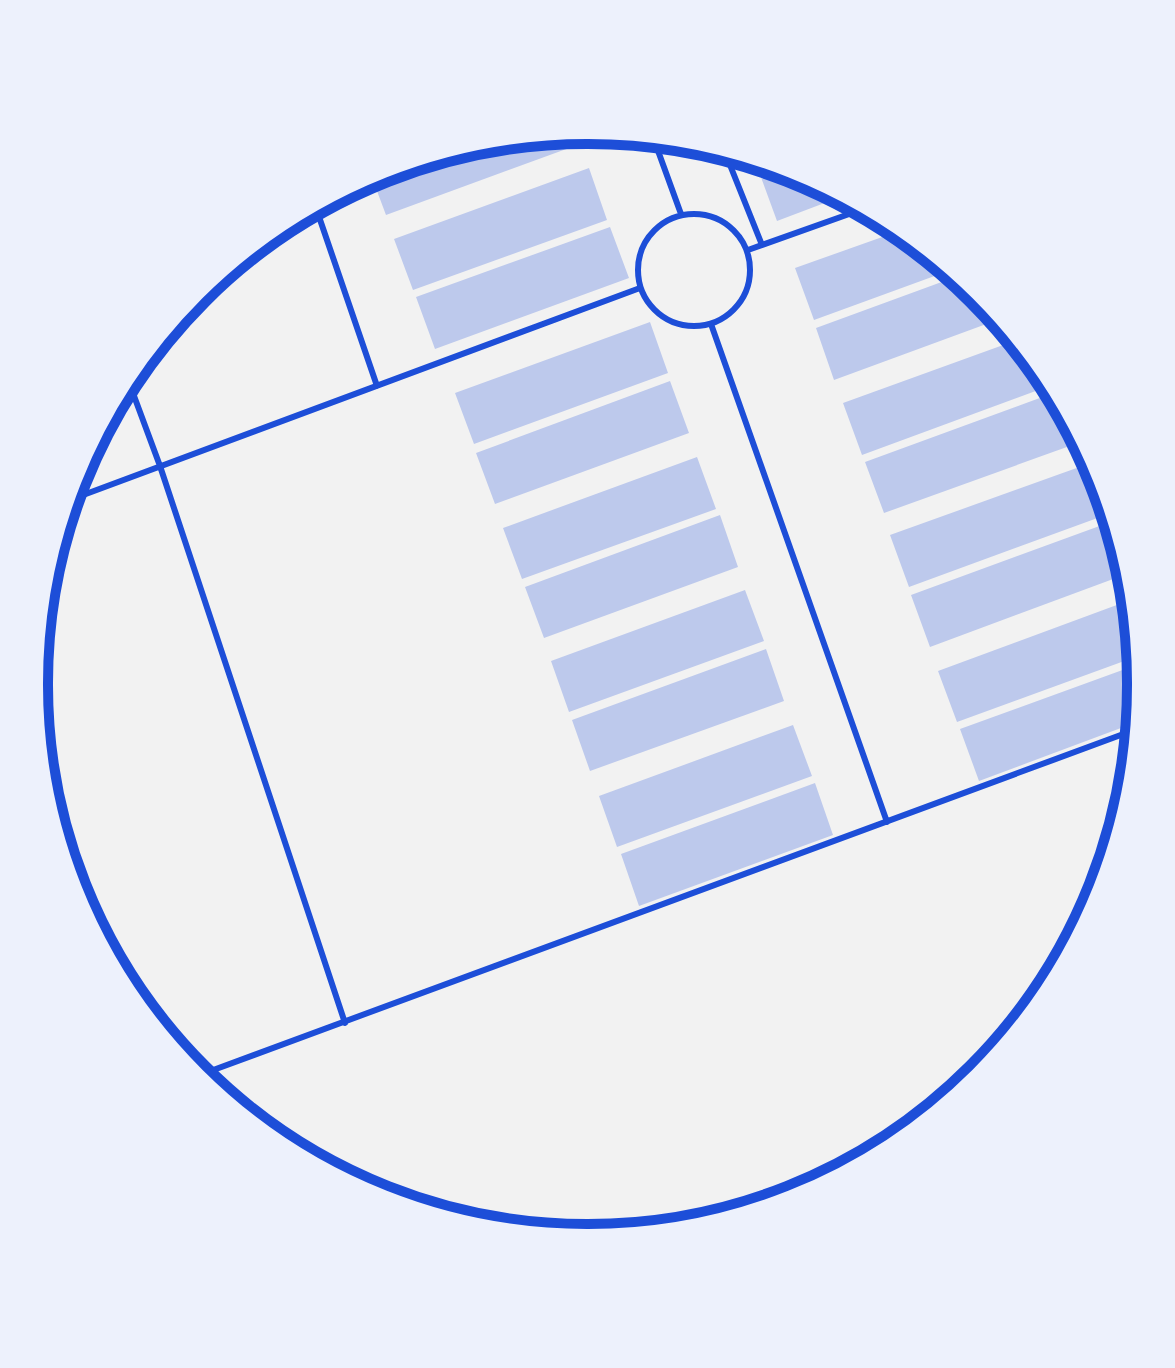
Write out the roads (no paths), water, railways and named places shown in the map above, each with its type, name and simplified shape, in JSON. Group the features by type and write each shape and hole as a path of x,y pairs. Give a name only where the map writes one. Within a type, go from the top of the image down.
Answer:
{"lane":[{"path":"657,149 681,214"},
{"path":"729,164 762,245"},
{"path":"748,250 851,213"},
{"path":"681,214 702,214 722,220 738,233 748,250 751,273 746,295 731,313 711,324 690,327 668,321 650,307 640,288 637,265 644,242 660,224 681,214"},
{"path":"319,216 377,386"},
{"path":"83,495 640,288"},
{"path":"711,324 887,822"},
{"path":"133,393 345,1023"},
{"path":"212,1071 1124,734"}]}
